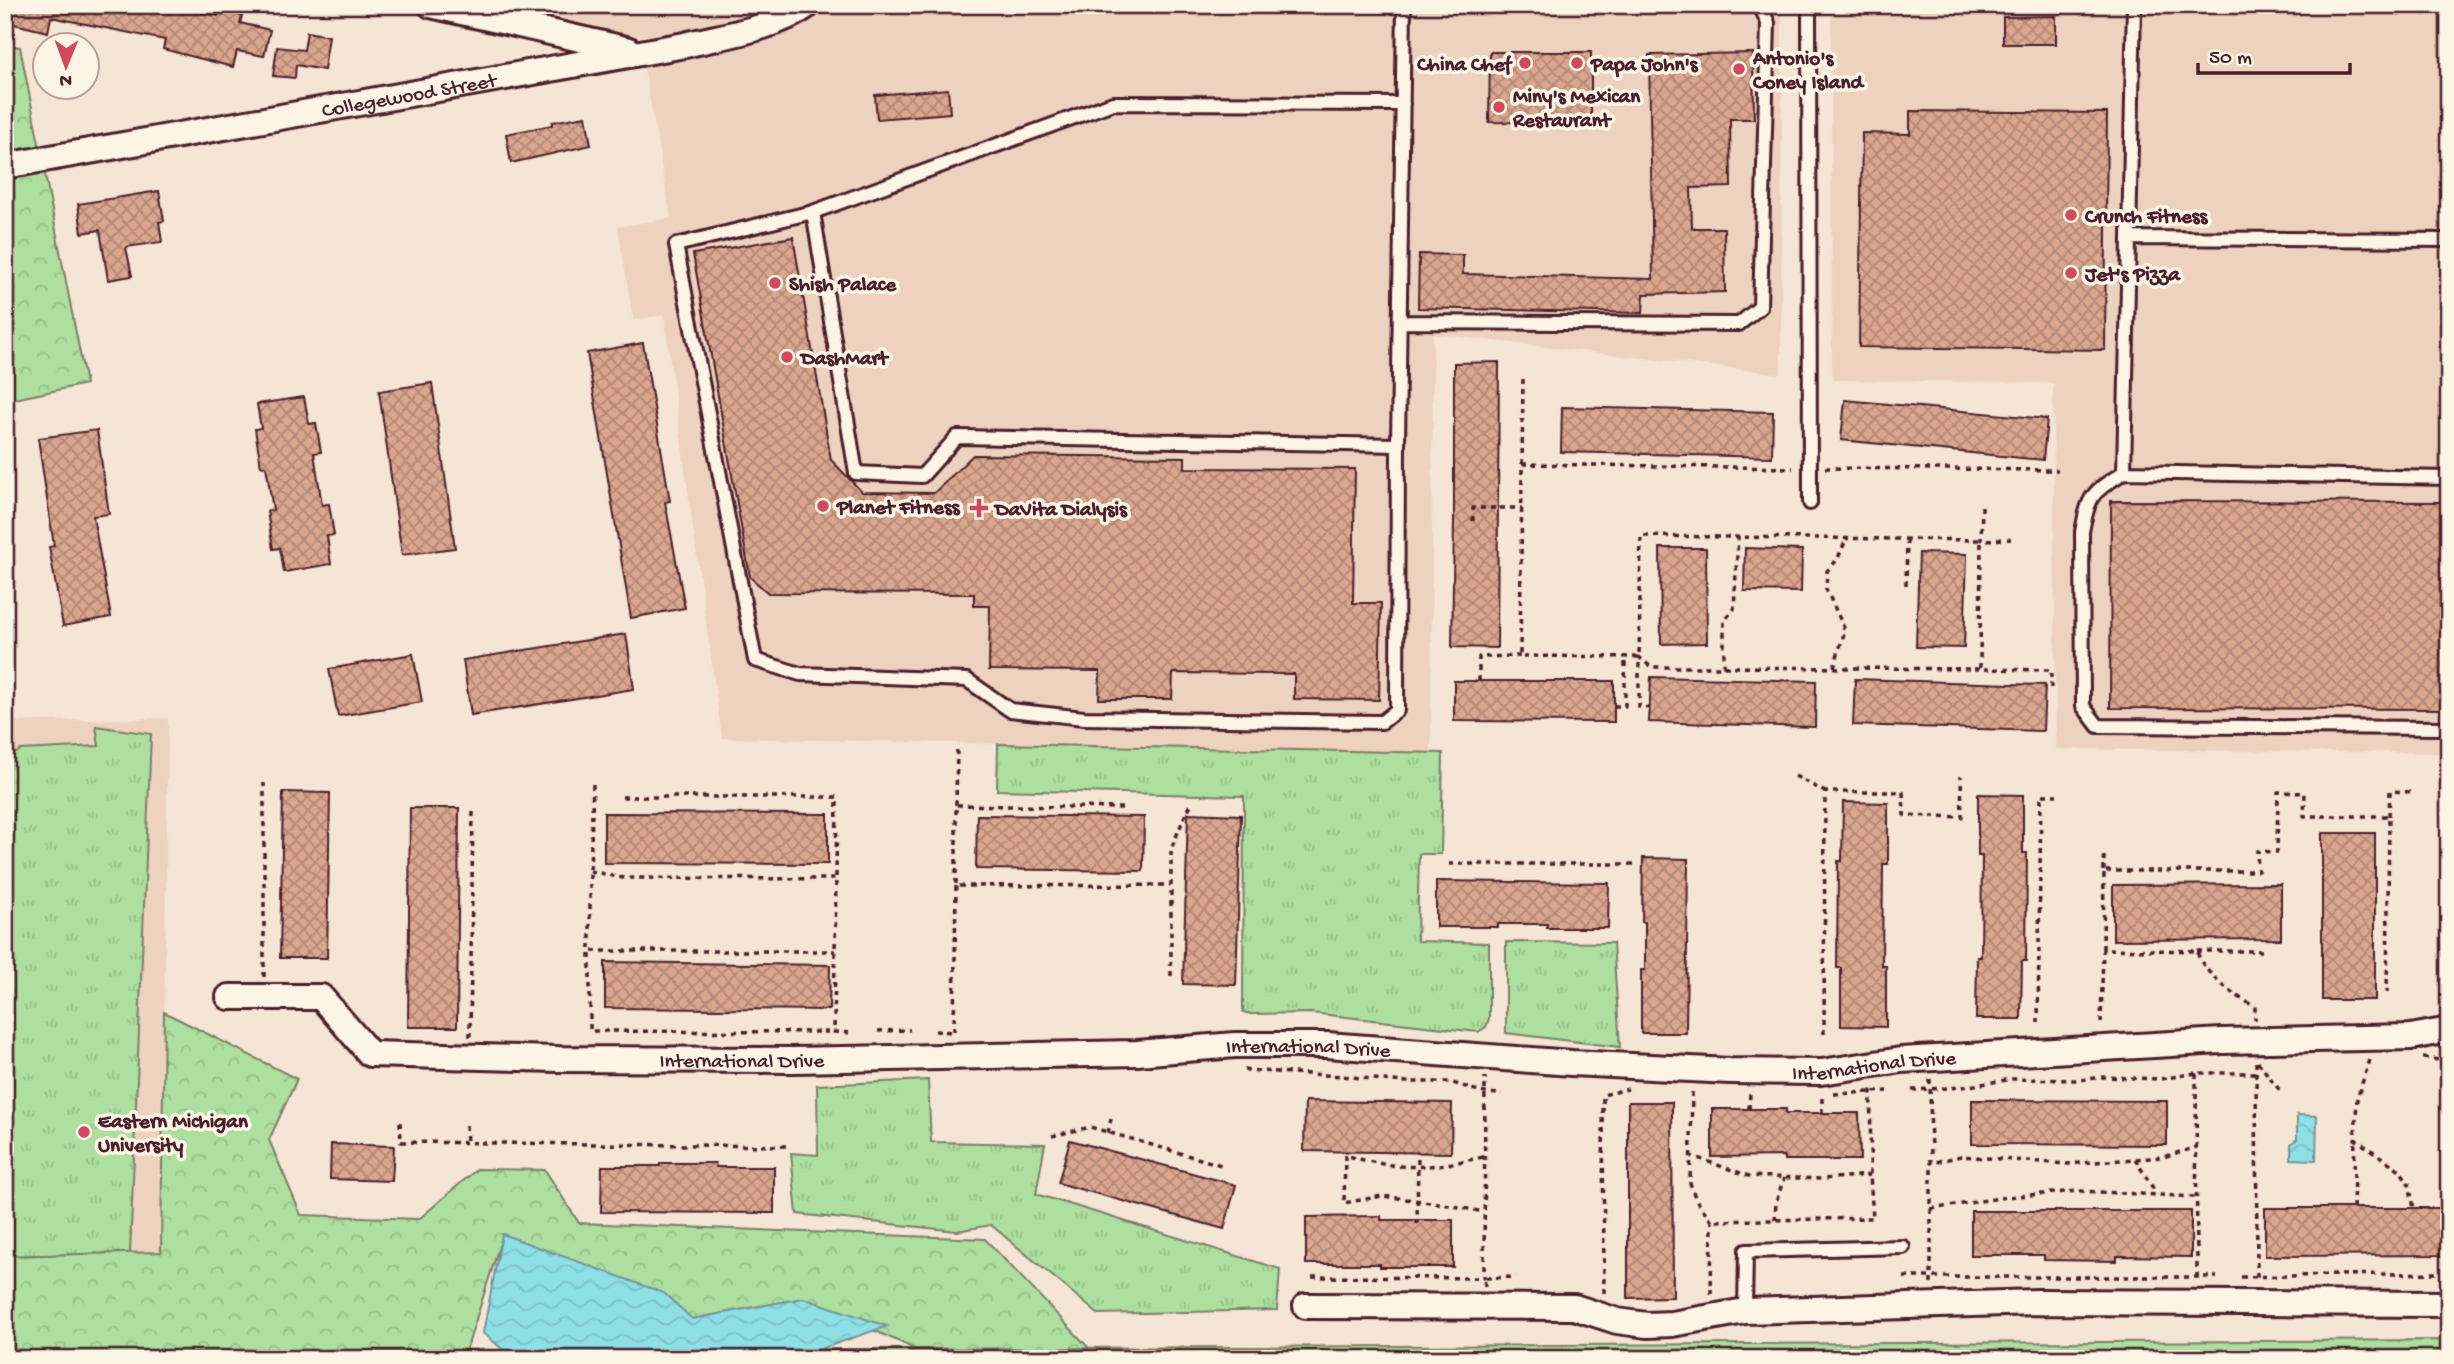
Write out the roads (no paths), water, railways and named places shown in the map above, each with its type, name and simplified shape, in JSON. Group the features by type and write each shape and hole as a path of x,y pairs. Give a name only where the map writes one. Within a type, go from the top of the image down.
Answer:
{"street":[{"path":"431,5 640,52"},
{"name":"Collegewood Street","path":"5,166 685,45 761,26 808,5"},
{"name":"International Drive","path":"229,997 321,997 370,1054 558,1059 804,1060 1137,1053 1235,1045 1327,1045 1572,1063 1730,1071 1821,1072 1901,1060 2222,1041 2415,1047 2449,1043"},
{"name":"International Drive","path":"2415,1047 2449,1030"},
{"path":"1306,1306 1574,1307 1617,1321 1647,1325 1672,1324 1745,1311 2037,1302 2449,1304"}],"lane":[{"path":"1403,104 1113,103 813,212 676,245 755,660 800,674 967,680 1010,710 1084,718 1382,722 1398,710 1398,445 1403,104 1404,5"},
{"path":"1400,321 1739,324 1760,307 1768,23 1760,5"},
{"path":"1809,5 1810,503"},
{"path":"2124,472 2134,5"},
{"path":"813,212 856,473 922,476 957,437 1398,445"},
{"path":"2129,238 2449,240"},
{"path":"2449,478 2124,472 2096,491 2087,504 2082,532 2083,706 2098,726 2449,729"},
{"path":"1745,1311 1746,1251 1903,1247"}],"water":[{"path":"2297,1115 2317,1116 2316,1160 2291,1159 2291,1144 2297,1139"},
{"path":"502,1234 664,1293 692,1319 803,1298 887,1326 792,1359 511,1359 483,1333"}],"place":[{"name":"China Chef","path":"1525,63"},
{"name":"Papa John's","path":"1577,63"},
{"name":"Antonio's Coney Island","path":"1739,69"},
{"name":"Miny's Mexican Restaurant","path":"1499,107"},
{"name":"Crunch Fitness","path":"2071,215"},
{"name":"Jet's Pizza","path":"2071,273"},
{"name":"Shish Palace","path":"775,283"},
{"name":"DashMart","path":"787,357"},
{"name":"Planet Fitness","path":"823,506"},
{"name":"DaVita Dialysis","path":"979,508"},
{"name":"Eastern Michigan University","path":"84,1132"}]}
